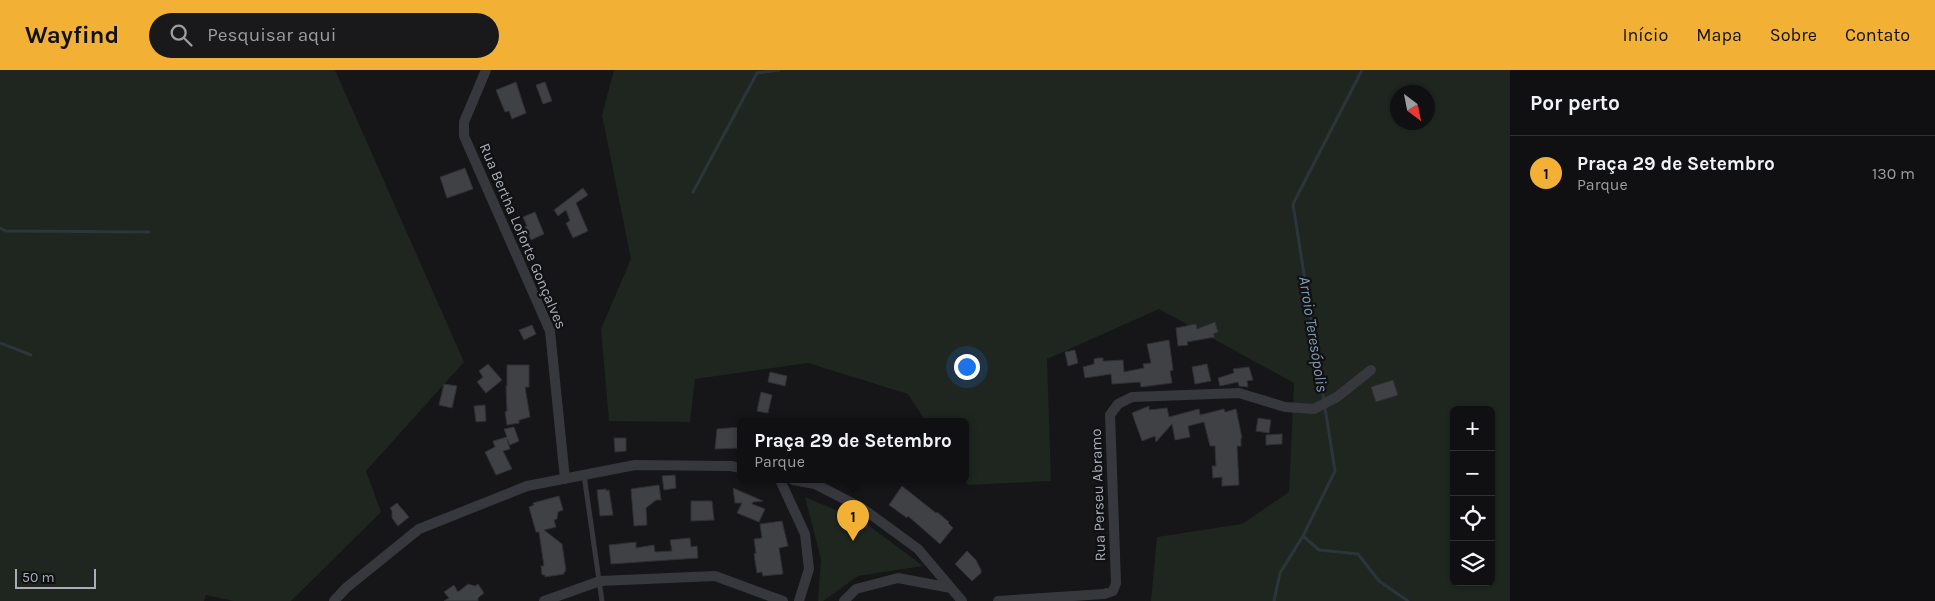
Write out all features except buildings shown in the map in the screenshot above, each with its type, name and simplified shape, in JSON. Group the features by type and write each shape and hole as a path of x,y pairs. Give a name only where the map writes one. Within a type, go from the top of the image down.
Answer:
{"street":[{"name":"Rua Bertha Loforte Gonçalves","path":"486,70 464,122 464,136 550,331 565,479"},
{"name":"Rua Perseu Abramo","path":"998,601 1104,594 1113,591 1116,583 1110,415 1118,404 1132,397 1239,393 1285,407 1314,409 1337,397 1371,370"},
{"path":"334,601 346,588 419,529 527,486 635,465 737,467"},
{"path":"781,483 804,534 809,569 799,601"},
{"path":"810,483 862,508 918,549 962,601"},
{"path":"544,601 600,580 715,576 783,601"},
{"path":"844,601 856,589 898,578 951,588"}],"lane":[{"path":"584,475 602,601"}],"shaded area":[{"path":"0,70 335,70 464,362 366,471 381,512 291,601 233,601 206,595 204,601 0,601"},
{"path":"614,70 1510,70 1510,601 1151,601 1157,537 1242,524 1289,492 1294,383 1159,309 1047,359 1051,481 968,485 966,483 969,483 969,418 923,418 908,394 808,363 695,379 690,422 609,421 601,329 631,259 602,115"},
{"path":"805,497 864,522 923,566 858,576 823,601 818,601 821,559"}],"waterway":[{"path":"693,192 757,73 779,70"},
{"name":"Arroio Teresópolis","path":"1274,601 1280,573 1303,536 1335,471 1293,204 1362,70"},
{"path":"0,228 6,231 149,232"},
{"path":"0,343 31,355"},
{"path":"1303,536 1319,550 1358,554 1379,581 1408,601"}],"place":[{"name":"Praça 29 de Setembro","path":"853,541"}]}
